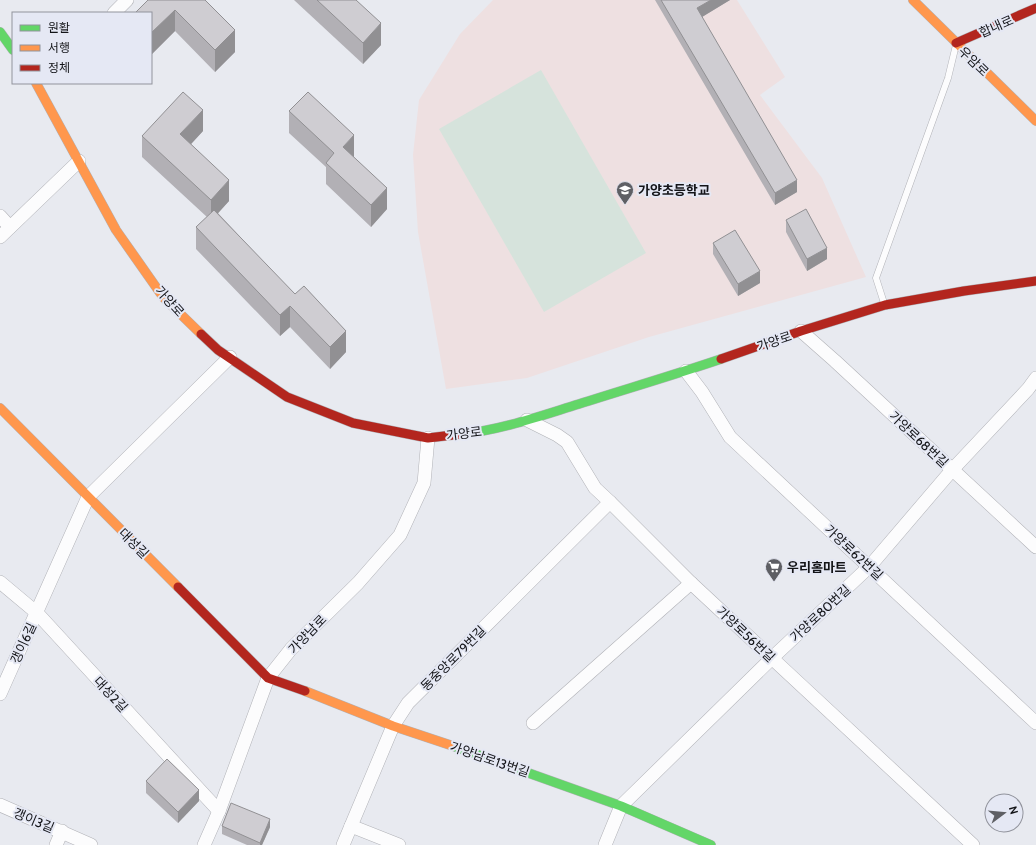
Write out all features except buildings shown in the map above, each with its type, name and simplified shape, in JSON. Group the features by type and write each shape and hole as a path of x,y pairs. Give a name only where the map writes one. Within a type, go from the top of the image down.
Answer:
{"street":[{"path":"115,12 127,0"},
{"name":"우암로","path":"913,0 1036,121"},
{"name":"합내로","path":"956,43 1036,8"},
{"path":"0,32 12,49"},
{"name":"가양로","path":"40,84 116,230 163,297 218,350 287,397 353,423 428,438 482,432 527,420 686,371 801,331 885,305 964,291 1036,281"},
{"path":"0,237 79,161"},
{"path":"0,216 10,227"},
{"name":"가양로68번길","path":"801,331 1036,548"},
{"path":"88,497 230,357"},
{"name":"가양로62번길","path":"686,371 702,392 730,437 870,566 1036,723"},
{"name":"가양로80번길","path":"605,845 621,806 772,658 870,566 952,470 1032,393 1036,378"},
{"name":"대성길","path":"0,408 268,678"},
{"name":"가양로56번길","path":"527,420 557,435 567,442 595,488 691,583 973,845"},
{"name":"가양남로","path":"204,845 219,811 268,678 291,649 358,583 400,535 424,483 428,438"},
{"name":"갱이6길","path":"0,694 88,497"},
{"name":"동중앙로79번길","path":"343,845 393,726 408,703 610,502"},
{"name":"대성2길","path":"0,582 37,613 219,811"},
{"path":"533,724 691,583"},
{"name":"가양남로13번길","path":"268,678 393,726 621,806 711,845"},
{"name":"갱이3길","path":"0,805 91,845"},
{"path":"351,826 399,845"},
{"path":"56,845 62,831"}],"lane":[{"path":"885,305 876,278 948,78 956,43"}],"shaded area":[{"name":"가양초등학교","path":"493,0 737,0 785,77 760,95 822,178 866,277 649,337 527,378 446,389 418,232 413,155 419,100 460,34"},
{"path":"541,70 646,253 544,312 439,129"}],"traffic: fast":[{"path":"0,32 12,49"},
{"path":"461,434 520,422 721,359"},
{"path":"453,746 621,806 711,845"}],"traffic: slow":[{"path":"913,0 1036,121"},
{"path":"37,84 116,230 163,297 201,334"},
{"path":"0,408 178,587"},
{"path":"305,691 393,726 453,746"}],"traffic: jam":[{"path":"956,43 1036,8"},
{"path":"721,359 801,331 885,305 964,291 1036,281"},
{"path":"201,334 218,350 287,397 353,423 428,438 461,434"},
{"path":"178,587 268,678 305,691"}],"place":[{"name":"가양초등학교","path":"625,205"},
{"name":"우리홈마트","path":"774,582"}]}
